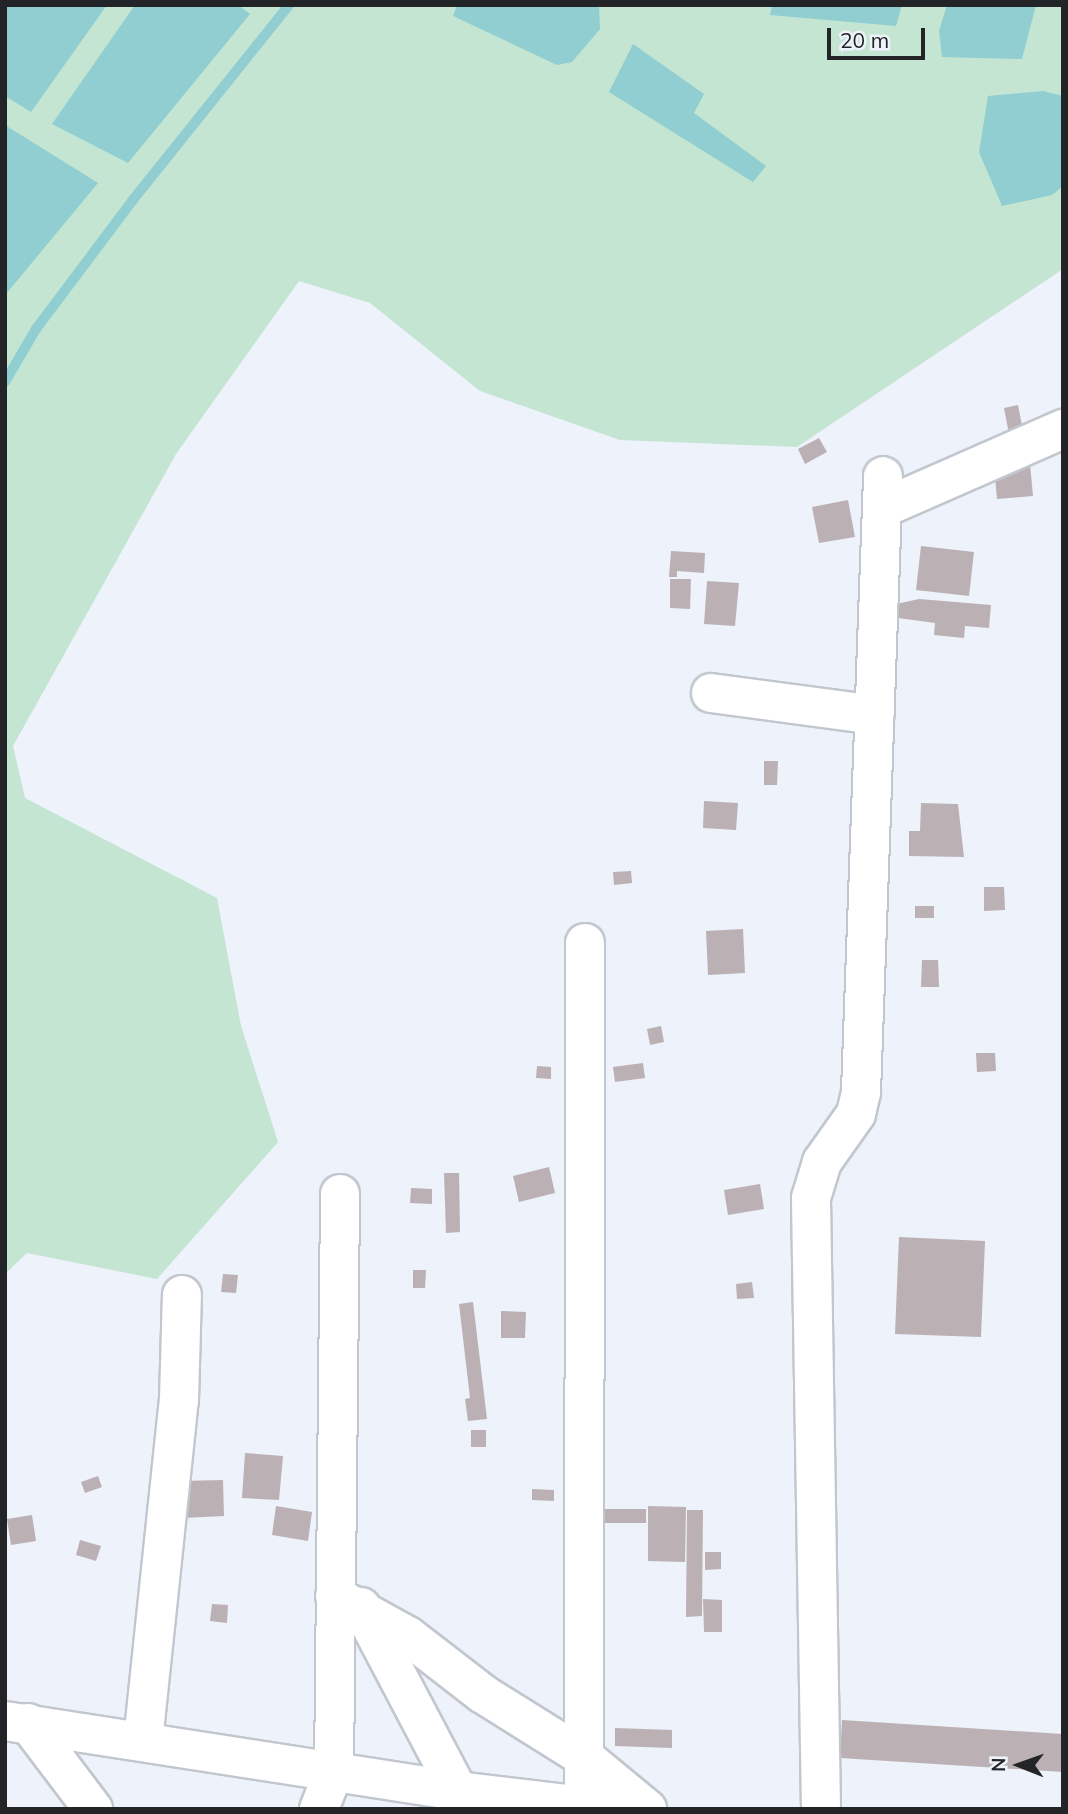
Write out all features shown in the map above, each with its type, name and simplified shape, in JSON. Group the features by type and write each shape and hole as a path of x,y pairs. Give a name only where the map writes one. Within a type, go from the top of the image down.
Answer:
{"street":[{"path":"821,1809 811,1198 822,1163 860,1104 883,492 1063,429"},
{"path":"711,693 875,715"},
{"path":"17,1722 143,1741 321,1797 458,1791 597,1807 584,1756 585,943"},
{"path":"321,1797 349,1606 336,1519 340,1194"},
{"path":"143,1741 179,1400 182,1295"},
{"path":"349,1606 408,1636 483,1694 584,1756 647,1809"},
{"path":"349,1606 458,1791"},
{"path":"17,1722 93,1809"}],"green space":[{"path":"5,5 1063,5 1063,269 797,447 620,440 480,391 370,303 299,281 176,454 13,746 25,798 217,898 241,1026 278,1142 157,1279 27,1253 5,1274"}],"water":[{"path":"5,5 107,5 31,112 5,96"},
{"path":"135,5 238,5 250,14 128,163 52,124"},
{"path":"457,5 599,5 600,29 572,62 557,65 453,16"},
{"path":"772,5 902,5 896,26 770,15"},
{"path":"947,5 1036,5 1022,59 942,57 939,31"},
{"path":"633,44 704,94 694,113 766,166 753,182 609,92"},
{"path":"1043,91 1063,96 1063,186 1052,195 1002,206 979,152 988,96"},
{"path":"5,125 98,183 6,294 5,293"}],"building":[{"path":"1018,405 1024,436 1010,439 1004,408"},
{"path":"819,438 827,452 805,464 798,449"},
{"path":"1030,464 1033,496 997,499 994,466"},
{"path":"848,500 855,537 819,543 812,507"},
{"path":"921,546 974,552 969,596 916,590"},
{"path":"671,551 705,553 704,573 677,571 677,577 669,577"},
{"path":"670,579 691,579 690,609 670,608"},
{"path":"707,581 739,583 735,626 704,624"},
{"path":"919,599 991,605 989,628 965,626 964,638 934,635 935,623 891,617 892,605"},
{"path":"764,761 778,761 777,785 764,785"},
{"path":"704,801 738,803 736,830 703,828"},
{"path":"921,803 958,804 964,857 909,856 909,831 920,831"},
{"path":"631,871 632,883 614,885 613,872"},
{"path":"984,887 1004,887 1005,910 984,911"},
{"path":"915,906 934,906 934,918 915,918"},
{"path":"743,929 745,973 708,975 706,931"},
{"path":"922,960 938,960 939,987 921,987"},
{"path":"661,1026 664,1042 650,1045 647,1029"},
{"path":"976,1053 995,1053 996,1071 977,1072"},
{"path":"643,1063 645,1078 615,1082 613,1067"},
{"path":"537,1066 551,1067 551,1079 536,1078"},
{"path":"549,1167 555,1193 519,1202 513,1176"},
{"path":"444,1173 459,1173 460,1232 446,1233"},
{"path":"760,1184 764,1209 728,1215 724,1190"},
{"path":"411,1188 432,1189 432,1204 410,1203"},
{"path":"899,1237 985,1241 981,1337 895,1334"},
{"path":"413,1270 426,1270 425,1288 413,1288"},
{"path":"223,1274 238,1275 236,1293 221,1292"},
{"path":"752,1282 754,1298 737,1299 736,1284"},
{"path":"473,1302 487,1419 468,1421 465,1399 470,1398 459,1304"},
{"path":"501,1311 526,1312 525,1338 501,1338"},
{"path":"471,1430 486,1430 486,1447 471,1447"},
{"path":"245,1453 283,1456 279,1500 242,1498"},
{"path":"98,1476 102,1487 85,1493 81,1482"},
{"path":"223,1480 224,1516 184,1518 182,1481"},
{"path":"532,1489 554,1490 554,1501 532,1500"},
{"path":"276,1506 312,1512 308,1541 272,1535"},
{"path":"648,1506 686,1507 685,1562 648,1561"},
{"path":"605,1509 646,1509 646,1523 605,1523"},
{"path":"687,1510 703,1510 702,1616 686,1617"},
{"path":"32,1515 36,1541 11,1545 7,1519"},
{"path":"80,1540 101,1546 96,1561 76,1555"},
{"path":"705,1552 721,1552 721,1569 705,1570"},
{"path":"703,1599 722,1600 722,1632 704,1632"},
{"path":"212,1604 228,1605 227,1623 210,1621"},
{"path":"842,1720 1063,1734 1063,1772 840,1758"},
{"path":"615,1728 672,1730 672,1748 615,1746"}],"waterway":[{"path":"5,382 36,329 132,201 289,5"}]}
